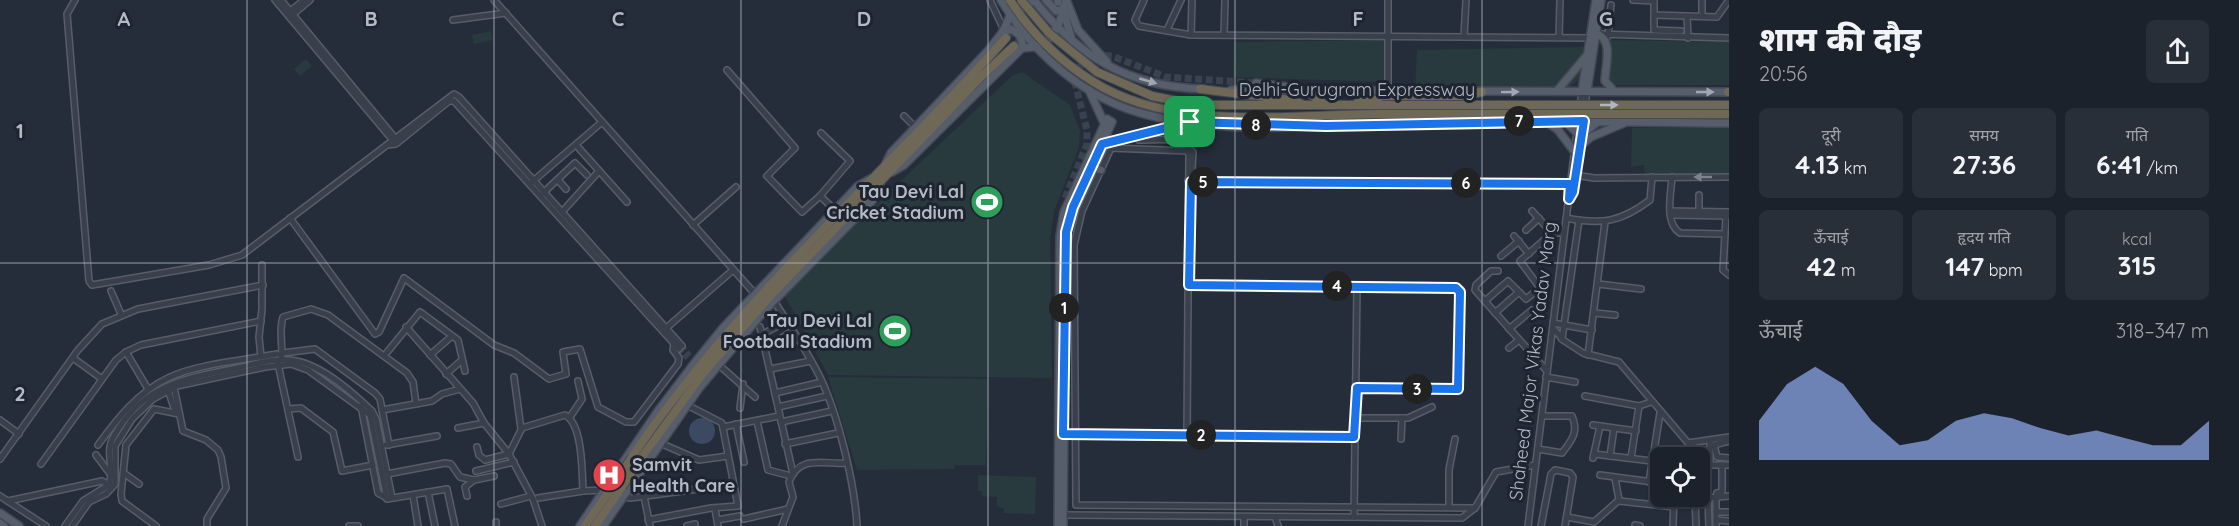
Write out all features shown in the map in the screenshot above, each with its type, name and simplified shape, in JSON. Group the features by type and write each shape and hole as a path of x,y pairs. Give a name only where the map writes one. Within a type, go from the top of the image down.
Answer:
{"highway":[{"name":"Delhi-Gurugram Expressway","path":"1010,0 1040,38 1058,56 1092,81 1119,95 1159,107 1192,113 1263,118 1382,110 1729,105"},
{"name":"Delhi-Gurugram Expressway","path":"1021,0 1048,33 1097,72 1116,83 1173,101 1218,105 1356,104 1382,110 1729,114"},
{"path":"885,172 1004,34"},
{"path":"595,526 618,485 698,368 744,315 885,172 1018,47"},
{"path":"1200,89 1291,100 1304,105"},
{"path":"1306,91 1326,104"},
{"path":"1356,104 1366,100 1460,96 1482,92"},
{"path":"1235,124 1263,118"},
{"path":"585,526 618,485"}],"main road":[{"path":"1010,0 1001,0 1010,16 1036,47 1062,71 1089,90 1147,115 1190,122 1326,126 1546,121 1729,123"},
{"path":"1004,34 1010,16 1034,0 1055,26 1073,43 1117,70 1156,83 1200,89 1729,92"},
{"path":"1046,0 1056,11 1061,10 1063,3"},
{"name":"Shaheed Major Vikas Yadav Marg","path":"1587,79 1588,53 1594,36 1596,0"},
{"name":"Shaheed Major Vikas Yadav Marg","path":"1585,91 1601,0"},
{"path":"1018,47 1036,47 1048,40 1063,3"},
{"path":"1063,3 1073,43"},
{"path":"1063,3 1083,38 1117,70"},
{"path":"885,172 891,153 1004,34 1011,30 1018,33 1022,41 1018,47"},
{"path":"1594,36 1603,36 1607,43 1605,81 1608,88 1615,92"},
{"path":"1062,71 1064,56 1080,48"},
{"path":"1557,91 1588,53"},
{"path":"1572,91 1580,87 1587,79 1604,92"},
{"path":"1256,83 1283,85 1306,91"},
{"path":"1089,90 1105,125"},
{"path":"1058,526 1060,236 1064,212 1107,119 1112,122 1073,207 1066,232 1063,526"},
{"path":"1546,121 1577,148 1591,136 1626,122"},
{"path":"1565,121 1579,134 1599,121"},
{"path":"1102,144 1190,122"},
{"path":"1091,167 1101,170"},
{"path":"580,526 692,361 862,183 878,179 873,201 774,301 687,405 606,524"},
{"path":"1060,236 1057,226 1065,198"},
{"path":"621,465 637,477"},
{"path":"0,513 19,526"},
{"path":"0,523 4,526"}],"street":[{"path":"75,0 67,14 91,284 238,258 395,141 451,95 456,95 665,329"},
{"path":"275,0 290,14 395,141"},
{"path":"282,0 290,14"},
{"path":"290,14 304,0"},
{"path":"290,14 310,0"},
{"path":"494,0 755,294"},
{"path":"990,0 1004,34"},
{"path":"1144,0 1137,14 1137,24 1147,29 1191,35 1729,38"},
{"path":"1167,30 1181,0"},
{"path":"1191,35 1192,0"},
{"path":"1224,35 1225,0"},
{"path":"1388,0 1388,85"},
{"path":"1464,37 1466,0"},
{"path":"1559,37 1560,0"},
{"path":"1633,0 1654,1 1654,30 1681,31"},
{"path":"1702,0 1702,16"},
{"path":"1654,15 1718,17 1729,0"},
{"path":"1608,36 1611,5"},
{"path":"453,20 506,13"},
{"path":"1688,16 1688,36"},
{"path":"727,70 795,148 768,174 768,179 802,212 820,196 850,162 821,133"},
{"name":"Shaheed Major Vikas Yadav Marg","path":"1528,526 1563,233 1585,91"},
{"path":"904,116 916,128"},
{"path":"533,182 602,122"},
{"path":"1136,137 1144,149"},
{"path":"1136,137 1169,139 1187,146 1193,152 1189,189 1187,434"},
{"path":"577,146 627,202"},
{"path":"1190,182 1187,151 1111,148 1082,211 1074,245 1075,503 1078,506 1475,508"},
{"name":"Shaheed Major Vikas Yadav Marg","path":"1569,199 1573,192 1577,148"},
{"path":"543,194 576,163 587,175"},
{"path":"562,212 599,171"},
{"path":"1575,175 1593,178 1729,177"},
{"path":"1566,218 1605,222 1625,215 1650,200 1652,177"},
{"path":"1672,177 1670,213 1672,226 1680,233 1724,234"},
{"path":"558,180 573,198"},
{"path":"1190,182 1570,184"},
{"path":"693,225 736,187"},
{"path":"290,218 375,334 379,332 404,278 494,345 514,353 549,379 566,374 563,352 580,349 598,407 626,422 634,422 678,364 679,358 673,350 678,346 562,212 543,194"},
{"path":"1699,195 1699,211"},
{"path":"820,196 835,210"},
{"path":"1532,211 1552,233"},
{"path":"1670,213 1699,211 1728,215"},
{"path":"1670,213 1728,215"},
{"path":"1728,215 1724,234 1723,270 1729,275"},
{"path":"1526,230 1539,218"},
{"path":"1562,339 1579,220"},
{"path":"1588,355 1605,222"},
{"path":"1485,301 1508,281 1526,299 1540,288 1521,262 1552,233 1563,233"},
{"path":"1501,256 1516,238 1529,254"},
{"path":"262,265 261,321 258,337 262,362"},
{"path":"665,329 733,270"},
{"path":"1498,271 1491,271 1475,287 1546,374 1575,382"},
{"path":"1598,284 1641,288"},
{"path":"0,459 96,329 121,314 262,285"},
{"path":"1189,285 1458,289 1458,389"},
{"path":"1354,517 1357,286"},
{"path":"111,291 121,314"},
{"path":"1495,313 1519,292"},
{"path":"774,301 822,382 846,463 854,497 857,526"},
{"path":"298,457 280,358 279,339 283,317 312,309 328,315 411,378 417,404"},
{"path":"1509,329 1532,310"},
{"path":"384,356 420,312 460,344 465,371"},
{"path":"1594,314 1616,315"},
{"path":"41,464 102,380 126,352 141,345 261,321"},
{"path":"763,334 787,321"},
{"path":"1553,325 1592,330"},
{"path":"1553,325 1562,339 1588,355 1619,362 1685,441 1693,444 1729,437"},
{"path":"406,327 473,403 484,423 509,454 531,496 540,525"},
{"path":"760,327 792,475 789,484 793,497 782,526"},
{"path":"766,348 792,331"},
{"path":"430,355 452,336"},
{"path":"1509,348 1519,340"},
{"path":"110,486 108,455 112,437 126,418 151,393 315,349 375,393 381,408 389,445"},
{"path":"126,352 151,393"},
{"path":"73,358 102,380"},
{"path":"98,445 122,413 181,373 280,358 308,370 375,414 387,474 389,498"},
{"path":"446,374 462,360"},
{"path":"770,369 811,361"},
{"path":"719,365 755,397"},
{"path":"509,454 521,429 514,377"},
{"path":"570,417 582,399 578,381"},
{"path":"775,393 822,382"},
{"path":"740,408 743,384"},
{"path":"171,387 185,434 206,440 218,450 221,457 226,488 207,519 207,526"},
{"path":"1357,388 1458,389 1466,392"},
{"path":"362,405 381,408 417,404 432,401 442,394 460,389"},
{"path":"72,526 89,502 106,494 116,479 115,446 151,393"},
{"path":"778,407 827,396"},
{"path":"1585,396 1639,406 1651,402"},
{"path":"362,405 378,493 389,498 448,490 455,526"},
{"path":"362,405 373,422 389,498"},
{"path":"644,496 649,523 711,508 738,506 723,427 717,419 687,405"},
{"path":"1631,458 1639,406"},
{"path":"1356,418 1413,417 1432,407"},
{"path":"156,526 122,501 126,445 152,411 157,408 167,414 179,414"},
{"path":"288,409 301,408 331,430 342,471 373,465"},
{"path":"723,427 832,411"},
{"path":"1655,447 1660,413"},
{"path":"521,429 562,415 570,417"},
{"path":"1538,449 1562,453 1575,436 1576,425 1572,416 1557,418 1542,416"},
{"path":"570,417 581,452 583,490"},
{"path":"1401,439 1402,418"},
{"path":"0,420 19,434"},
{"path":"757,421 768,470 792,475"},
{"path":"458,428 484,423"},
{"path":"736,424 744,462"},
{"path":"1636,431 1596,425 1594,456 1650,461"},
{"path":"1610,456 1614,428"},
{"path":"786,444 838,433"},
{"path":"1063,434 1354,437"},
{"path":"382,446 437,436"},
{"path":"1449,507 1449,470 1455,439"},
{"path":"1708,526 1708,498 1722,492 1726,465 1710,465 1710,441"},
{"path":"1729,441 1714,445 1717,457 1729,458"},
{"path":"660,443 699,460 728,456"},
{"path":"477,447 479,455 485,460 509,454"},
{"path":"96,454 111,475"},
{"path":"476,471 514,462"},
{"path":"792,475 804,465 814,462 846,463"},
{"path":"387,474 449,463 459,477 474,480"},
{"path":"1063,515 1462,518 1475,508 1496,472 1535,465"},
{"path":"1541,526 1551,474 1555,470 1570,473 1573,477 1565,526"},
{"path":"124,474 139,484"},
{"path":"1600,475 1649,482 1650,477"},
{"path":"467,496 465,486 474,480 494,476"},
{"path":"1616,478 1619,501"},
{"path":"8,501 102,481 110,486"},
{"path":"65,526 83,501 110,486"},
{"path":"623,497 698,489"},
{"path":"538,498 583,490 603,490"},
{"path":"428,492 435,526"},
{"path":"1714,494 1729,496"},
{"path":"1714,494 1716,523 1729,520"},
{"path":"413,495 418,526"},
{"path":"0,496 46,526"},
{"path":"501,504 531,496"},
{"path":"1567,517 1594,522 1619,501 1650,504"},
{"path":"1673,526 1674,507"},
{"path":"1695,507 1696,526"},
{"path":"715,509 717,523 788,510"},
{"path":"1716,512 1729,512"},
{"path":"1244,517 1244,526"},
{"path":"1275,517 1278,526"},
{"path":"1398,517 1398,526"},
{"path":"687,526 695,524"},
{"path":"349,526 358,526"}],"shaded area":[{"path":"491,31 493,40 474,44 472,35"},
{"path":"1384,40 1384,82 1233,77 1234,42"},
{"path":"1610,40 1729,42 1729,85 1610,85"},
{"path":"1584,47 1579,80 1569,87 1415,89 1417,50"},
{"path":"306,59 312,66 300,76 294,69"},
{"path":"1022,72 1070,105 1080,131 1079,147 1054,211 1050,239 1052,378 828,375 783,293 1012,76"},
{"path":"1632,128 1729,128 1729,173 1645,174 1644,165 1631,167"},
{"path":"828,377 989,379 986,465 955,465 954,469 857,470"},
{"path":"978,475 1036,477 1035,514 1004,513 1004,509 997,506 997,497 982,496 982,491 978,491"}],"water":[{"path":"702,418 711,422 715,431 711,440 702,444 693,440 689,431 693,422"}],"tunnel":[{"path":"1006,38 1046,0"},
{"path":"1014,46 1056,4"},
{"path":"1065,198 1087,144 1087,130 1075,83 1078,69 1086,58 1094,55 1112,56 1166,77 1256,83"},
{"path":"682,346 690,356"},
{"path":"679,349 688,359"}],"place":[{"name":"Tau Devi Lal Cricket Stadium","path":"987,202"},
{"name":"Tau Devi Lal Football Stadium","path":"895,331"},
{"name":"Samvit Health Care","path":"609,475"}],"route":[{"path":"1584,121 1573,192 1569,199 1570,184 1191,182 1189,189 1189,285 1456,288 1460,292 1458,389 1357,388 1354,437 1063,434 1064,267 1066,232 1073,207 1102,144 1190,122 1326,126 1584,121"}]}
